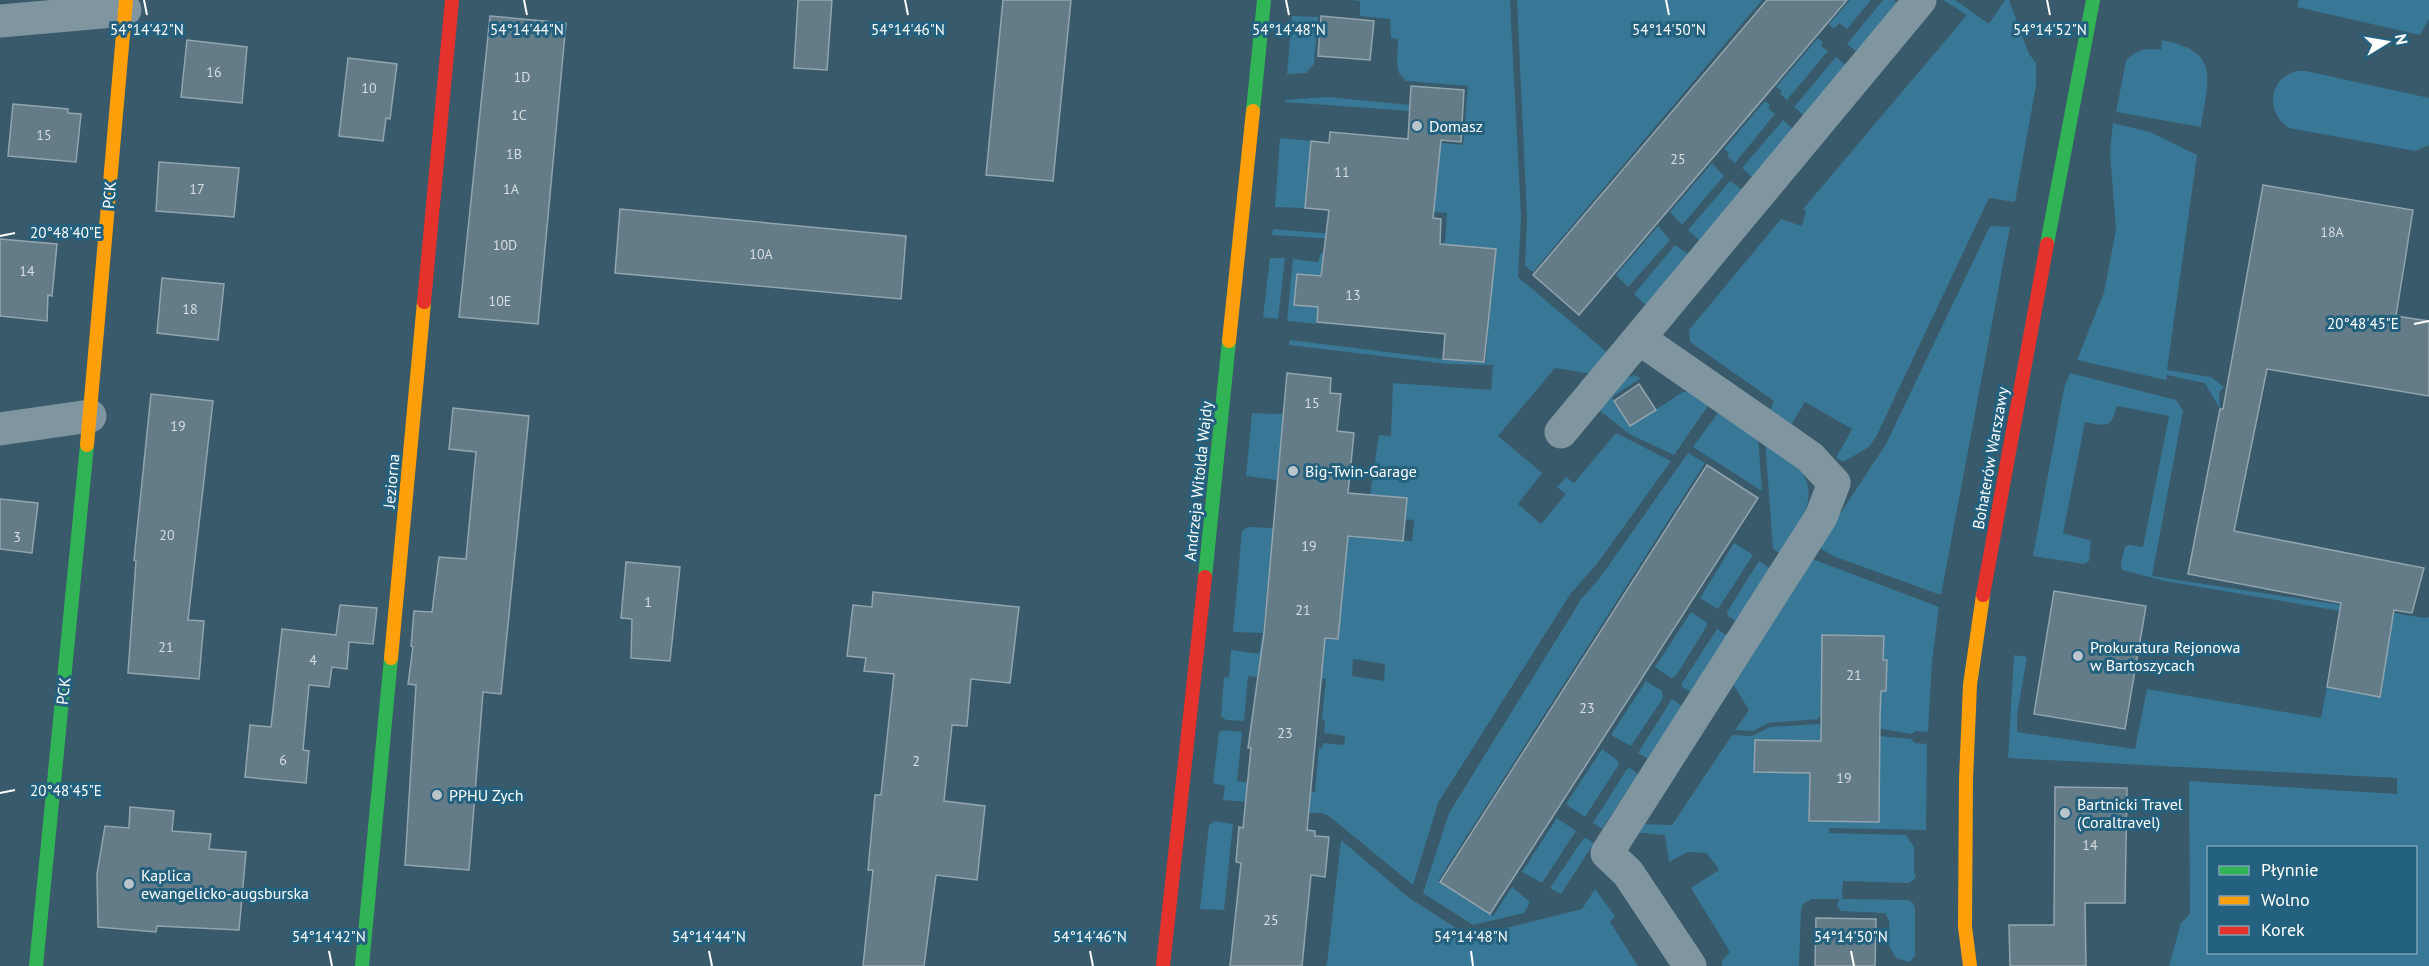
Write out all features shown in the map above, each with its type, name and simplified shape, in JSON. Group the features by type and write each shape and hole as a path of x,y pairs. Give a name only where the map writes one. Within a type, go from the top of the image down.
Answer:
{"street":[{"name":"Jeziorna","path":"362,966 452,0"},
{"name":"Andrzeja Witolda Wajdy","path":"1162,966 1197,658 1264,0"},
{"path":"1561,432 1920,0"},
{"name":"Bohaterów Warszawy","path":"1970,966 1965,927 1966,779 1970,685 1992,539 2092,0"},
{"name":"PCK","path":"0,21 126,5 90,416 36,966"},
{"path":"1640,339 1810,457 1834,483 1821,517 1607,853 1628,873 1690,966"},
{"path":"0,429 90,416"},
{"name":"Bohaterów Warszawy","path":"1955,966 1965,927"}],"shaded area":[{"path":"1351,0 1510,0 1521,217 1518,277 1609,354 1592,374 1555,368 1498,436 1542,473 1518,504 1541,524 1566,494 1557,487 1566,477 1574,483 1616,433 1671,461 1597,564 1571,593 1438,803 1413,885 1329,816 1321,813 1272,812 1273,804 1223,800 1225,786 1213,783 1219,732 1224,730 1242,732 1237,781 1315,792 1319,748 1322,748 1323,743 1344,745 1345,736 1324,733 1325,721 1322,719 1326,679 1258,673 1257,677 1248,676 1244,721 1226,720 1221,716 1224,678 1229,677 1231,650 1259,654 1263,633 1233,632 1242,531 1248,527 1273,528 1263,632 1338,639 1348,535 1412,541 1414,520 1405,519 1407,498 1370,495 1379,435 1391,436 1393,383 1491,390 1493,365 1448,364 1289,345 1290,340 1443,359 1486,362 1488,324 1446,321 1408,331 1413,286 1298,274 1294,304 1318,307 1316,324 1287,321 1293,259 1318,262 1321,253 1399,260 1493,274 1496,249 1272,235 1273,229 1445,243 1447,213 1401,209 1362,145 1363,135 1463,145 1468,86 1406,81 1399,73 1398,39 1391,38 1390,19 1360,16 1360,1","holes":["1353,659 1385,664 1384,681 1352,676"]},
{"path":"1517,0 1762,0 1533,272 1525,266 1527,218"},
{"path":"1850,0 1871,0 1847,29 1839,23 1834,29 1829,24"},
{"path":"1883,0 1894,0 1901,7 1862,56 1847,44"},
{"path":"1943,0 1955,0 1989,24 2005,0 2009,0 2029,54 2036,63 2036,86 2015,202 1989,198 1876,437 1869,447 1843,462 1836,458 1852,429 1805,402 1790,427 1769,413 1774,401 1690,342 1689,330 1781,219 1802,226 1806,211 1803,209 1967,15"},
{"path":"2299,0 2429,0 2429,19 2420,35 2297,7"},
{"path":"1292,16 1318,17 1314,64 1306,73 1287,74"},
{"path":"1818,38 1823,43 1821,46 1828,51 1787,100 1780,93 1782,91 1776,87"},
{"path":"2162,40 2181,45 2203,60 2208,82 2201,127 2116,112 2126,61 2133,54 2142,50 2161,50"},
{"path":"1836,57 1850,69 1808,119 1794,107"},
{"path":"2297,71 2306,71 2429,98 2429,145 2415,151 2289,128 2276,113 2273,96 2280,81"},
{"path":"1327,97 1410,105 1410,111 1285,102 1285,100"},
{"path":"1765,101 1770,105 1768,108 1775,114 1735,163 1727,156 1729,153 1724,149"},
{"path":"1783,120 1796,132 1756,180 1742,168"},
{"path":"2113,123 2150,132 2197,155 2167,370 2211,377 2224,387 2219,392 2220,409 2205,383 2167,375 2166,380 2077,360 2104,292 2116,230 2110,152"},
{"path":"1280,138 1311,141 1305,208 1275,207"},
{"path":"1712,163 1724,176 1682,225 1670,212"},
{"path":"1730,181 1745,192 1703,244 1688,230"},
{"path":"1658,226 1670,240 1628,287 1616,275"},
{"path":"1990,226 2010,227 1941,595 1833,556 1818,547 1886,444"},
{"path":"1675,245 1692,257 1648,307 1634,294"},
{"path":"1270,258 1285,258 1278,319 1263,317"},
{"path":"2070,373 2176,400 2183,411 2152,576 2429,617 2429,966 2169,966 2181,923 2190,914 2189,781 2397,794 2397,778 2008,758 2014,655 2027,657 2017,715 2017,732 2135,749 2147,689 2321,718 2327,687 2380,696 2389,640 2337,630 2340,611 2165,581 2122,570 2121,563 2125,547 2128,545 2143,547 2169,416 2117,406 2112,419 2107,424 2085,422 2063,533 2091,541 2089,561 2084,564 2033,556 2064,388"},
{"path":"1634,375 1641,378 1612,397 1630,426 1683,392 1689,392 1710,403 1674,455 1629,434 1597,408 1624,379"},
{"path":"1720,410 1758,436 1762,491 1693,447"},
{"path":"1252,413 1283,414 1277,480 1246,476"},
{"path":"1765,440 1795,464 1804,475 1808,486 1806,509 1783,555 1773,549"},
{"path":"1688,453 1705,463 1438,881 1493,916 1512,887 1530,902 1524,913 1473,925 1423,893 1449,813 1582,598 1599,579"},
{"path":"1734,543 1753,555 1718,609 1700,598"},
{"path":"1810,558 1939,607 1932,661 1928,732 1916,731 1912,734 1871,727 1871,715 1881,715 1881,691 1886,691 1887,660 1883,660 1883,636 1822,636 1821,714 1818,719 1768,723 1753,731 1735,730 1749,710 1731,681"},
{"path":"1759,561 1772,570 1737,622 1728,616 1727,612"},
{"path":"1691,612 1706,622 1707,626 1675,677 1671,678 1655,667"},
{"path":"1717,629 1728,636 1691,692 1682,687 1682,683"},
{"path":"1646,681 1662,691 1663,698 1631,746 1611,735"},
{"path":"1672,699 1682,706 1648,759 1638,753"},
{"path":"1817,724 1833,726 1834,732 1911,739 1915,743 1927,744 1926,830 1829,828 1829,833 1906,835 1914,847 1914,873 1916,874 1914,880 1908,883 1843,881 1842,899 1908,900 1913,903 1915,908 1915,956 1909,962 1896,958 1889,946 1889,920 1885,913 1841,911 1837,905 1840,899 1812,899 1803,904 1801,910 1799,966 1722,966 1722,961 1730,952 1691,888 1719,870 1707,853 1688,852 1669,862 1665,835 1633,832 1636,824 1672,825 1732,735 1752,736 1770,727"},
{"path":"1602,749 1619,764 1585,817 1566,804"},
{"path":"1630,768 1638,774 1602,829 1593,823 1627,769"},
{"path":"1557,818 1576,831 1542,883 1522,872"},
{"path":"1215,821 1233,824 1224,910 1200,909 1209,825"},
{"path":"1586,838 1594,843 1561,894 1550,888 1583,839"},
{"path":"1341,840 1408,897 1470,937 1582,909 1595,889 1615,916 1610,922 1638,966 1325,966"}],"building":[{"path":"798,0 832,0 827,70 794,68"},
{"path":"1003,0 1071,0 1053,181 986,175"},
{"path":"1767,0 1847,0 1579,315 1533,275"},
{"path":"490,16 566,23 538,324 459,317"},
{"path":"1321,16 1374,21 1370,60 1318,56"},
{"path":"187,40 247,47 242,103 181,97"},
{"path":"348,58 397,64 390,119 386,118 383,141 339,136"},
{"path":"1411,86 1464,90 1461,142 1441,140 1433,218 1441,219 1440,244 1496,249 1484,362 1443,359 1445,334 1317,322 1318,307 1294,305 1297,274 1321,276 1329,210 1305,208 1311,141 1329,143 1330,132 1408,139"},
{"path":"13,104 68,109 68,113 81,114 76,162 8,156"},
{"path":"159,162 239,168 234,217 156,211"},
{"path":"2263,185 2413,210 2396,316 2429,321 2429,396 2267,369 2234,531 2424,568 2412,613 2394,610 2380,697 2327,687 2341,603 2188,574 2220,409 2223,409"},
{"path":"620,209 906,236 901,299 615,273"},
{"path":"0,239 57,244 52,296 48,295 47,321 0,316"},
{"path":"162,278 224,284 218,340 157,333"},
{"path":"1287,373 1331,378 1330,393 1341,394 1337,431 1354,433 1348,493 1407,498 1403,541 1348,536 1338,639 1325,638 1307,830 1315,831 1315,836 1329,837 1325,877 1311,875 1302,966 1230,966 1241,863 1236,862 1239,827 1243,828 1251,748 1248,748 1264,633"},
{"path":"1639,384 1656,410 1630,426 1614,401"},
{"path":"151,394 213,401 188,620 204,621 199,679 128,673 136,561 134,560"},
{"path":"453,408 529,416 501,694 483,692 469,870 405,865 416,685 408,684 413,647 411,646 414,611 432,612 439,557 466,559 476,452 449,449"},
{"path":"1707,465 1758,498 1490,914 1440,882"},
{"path":"0,499 38,503 32,553 0,549"},
{"path":"626,562 680,567 670,661 631,658 632,619 621,618"},
{"path":"2054,591 2146,606 2125,729 2034,714"},
{"path":"873,592 1019,607 1010,683 971,679 967,726 952,725 944,801 985,806 977,880 936,875 924,966 863,966 873,870 868,870 875,795 881,795 894,674 864,671 866,658 847,656 853,605 872,607"},
{"path":"340,605 377,608 373,644 349,642 347,669 332,667 329,687 309,685 303,750 309,751 306,783 245,777 250,725 271,727 282,629 336,635"},
{"path":"1822,635 1884,636 1883,660 1887,660 1886,691 1881,691 1879,822 1809,821 1810,773 1754,772 1755,740 1821,741"},
{"path":"2055,787 2127,788 2125,903 2085,903 2086,966 2010,966 2009,925 2054,925"},
{"path":"130,807 174,811 172,831 211,834 209,849 246,852 239,930 157,926 156,932 98,927 97,874 105,826 129,828"},
{"path":"1816,918 1876,919 1875,966 1815,966"}],"traffic: fast":[{"path":"1253,111 1264,0"},
{"path":"2047,244 2093,0"},
{"path":"1205,577 1229,341"},
{"path":"36,966 87,445"},
{"path":"362,966 391,658"}],"traffic: slow":[{"path":"87,445 126,0"},
{"path":"1229,341 1253,111"},
{"path":"391,658 424,302"},
{"path":"1970,966 1965,927 1966,779 1970,685 1983,595"}],"traffic: jam":[{"path":"424,302 452,0"},
{"path":"1983,595 2047,244"},
{"path":"1163,966 1205,577"}],"place":[{"name":"Domasz","path":"1417,126"},
{"name":"Big-Twin-Garage","path":"1293,471"},
{"name":"Prokuratura Rejonowa w Bartoszycach","path":"2078,656"},
{"name":"PPHU Zych","path":"437,795"},
{"name":"Bartnicki Travel (Coraltravel)","path":"2065,813"},
{"name":"Kaplica ewangelicko-augsburska","path":"129,884"}]}
